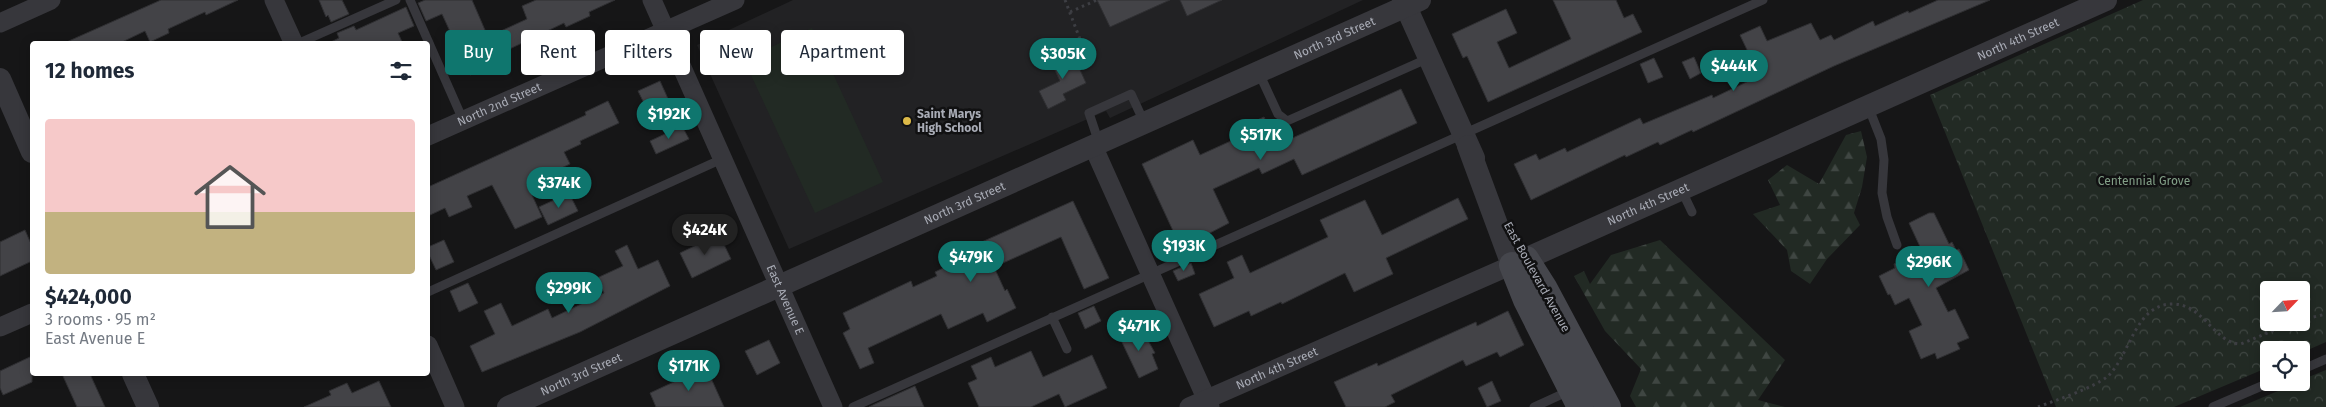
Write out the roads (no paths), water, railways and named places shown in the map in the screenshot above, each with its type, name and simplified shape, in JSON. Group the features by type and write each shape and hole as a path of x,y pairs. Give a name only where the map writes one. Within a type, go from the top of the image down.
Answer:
{"main road":[{"name":"East Boulevard Avenue","path":"1519,262 1526,300 1576,398"},
{"name":"East Boulevard Avenue","path":"1519,262 1545,289 1608,407"}],"street":[{"path":"0,23 51,0"},
{"path":"274,0 294,41"},
{"name":"East Avenue E","path":"652,0 666,30"},
{"name":"North 2nd Street","path":"668,30 735,0"},
{"name":"North 4th Street","path":"1202,404 2106,0"},
{"name":"East Boulevard Avenue","path":"1410,2 1429,58 1519,262"},
{"name":"North 3rd Street","path":"508,407 1259,72 1410,2"},
{"name":"North 2nd Street","path":"430,135 605,58"},
{"name":"East Avenue E","path":"685,75 833,407"},
{"path":"0,79 30,147"},
{"path":"1096,145 1202,404"},
{"path":"0,327 30,314"},
{"path":"430,350 455,407"},
{"path":"134,376 148,407"}],"lane":[{"path":"303,41 396,0"},
{"path":"410,0 428,41"},
{"path":"852,407 1150,274 1466,140 1763,0"},
{"path":"430,44 464,120"},
{"path":"1259,72 1278,114 1287,121 1429,58"},
{"path":"1096,145 1089,113 1131,94 1144,123"},
{"path":"1868,106 1882,139 1884,160 1882,193 1887,218 1897,245"},
{"path":"430,291 722,159"},
{"path":"1681,189 1692,212"},
{"path":"1052,317 1067,349"},
{"path":"2310,366 2326,360"},
{"path":"2213,407 2260,387"},
{"path":"1534,407 1576,398"}],"place":[{"name":"Saint Marys High School","path":"907,121"}],"park label":[{"name":"Centennial Grove","path":"2144,181"}]}
